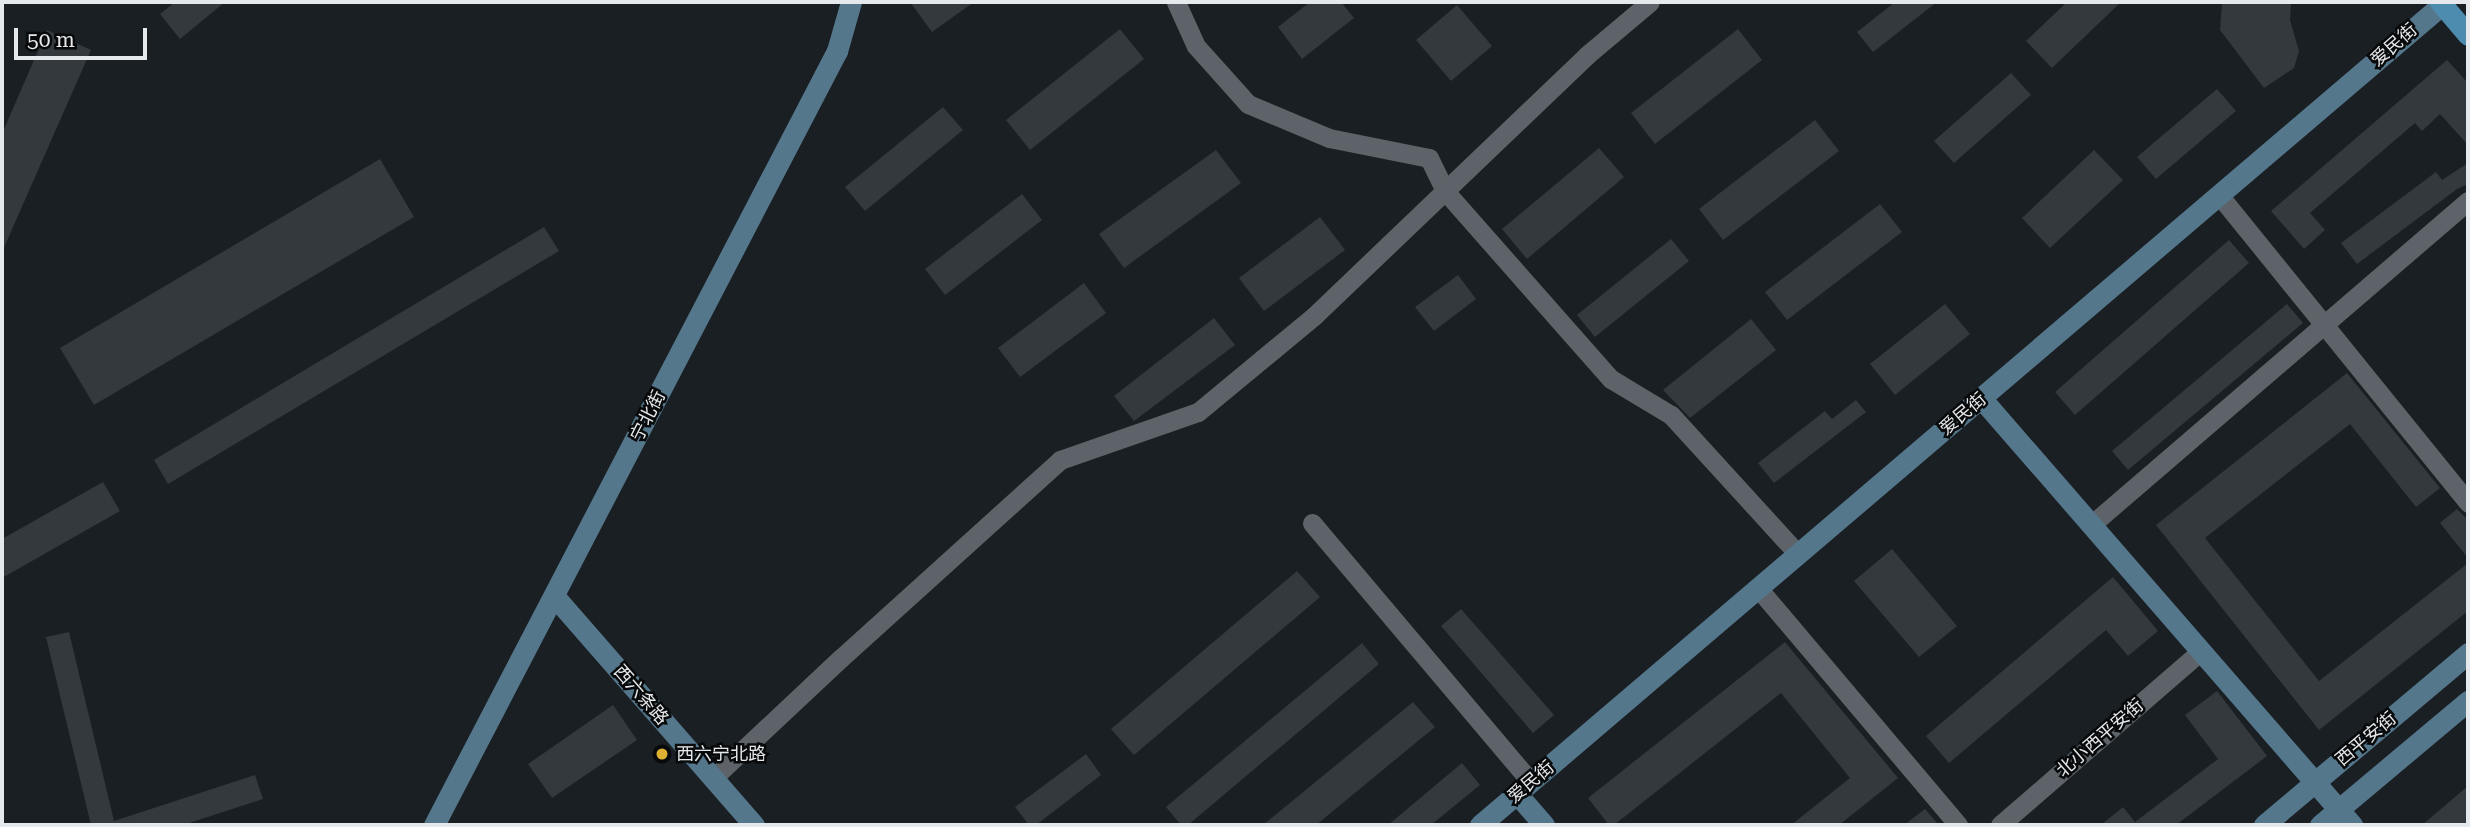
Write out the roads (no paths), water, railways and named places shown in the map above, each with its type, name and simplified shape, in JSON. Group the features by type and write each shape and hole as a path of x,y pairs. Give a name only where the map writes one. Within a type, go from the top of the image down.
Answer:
{"main road":[{"path":"2442,3 2468,35"}],"street":[{"name":"宁北街","path":"434,825 837,51 852,2"},
{"path":"1176,2 1196,46 1248,104 1329,138 1429,158 1444,191 1611,379 1671,415 1798,554"},
{"path":"713,779 1060,460 1198,412 1314,316 1587,55 1650,2"},
{"name":"爱民街","path":"1480,825 2442,3"},
{"path":"2219,195 2468,503"},
{"path":"2091,525 2468,201"},
{"path":"1981,398 2345,818"},
{"path":"1312,523 1524,788 1544,825"},
{"path":"1758,588 1958,825"},
{"name":"西六条路","path":"555,597 754,825"},
{"name":"北小西平安街","path":"2000,825 2201,651"},
{"name":"西平安街","path":"2264,825 2468,653"},
{"name":"西平安街","path":"2320,825 2345,818 2468,701"}],"place":[{"name":"西六宁北路","path":"662,754"}]}
